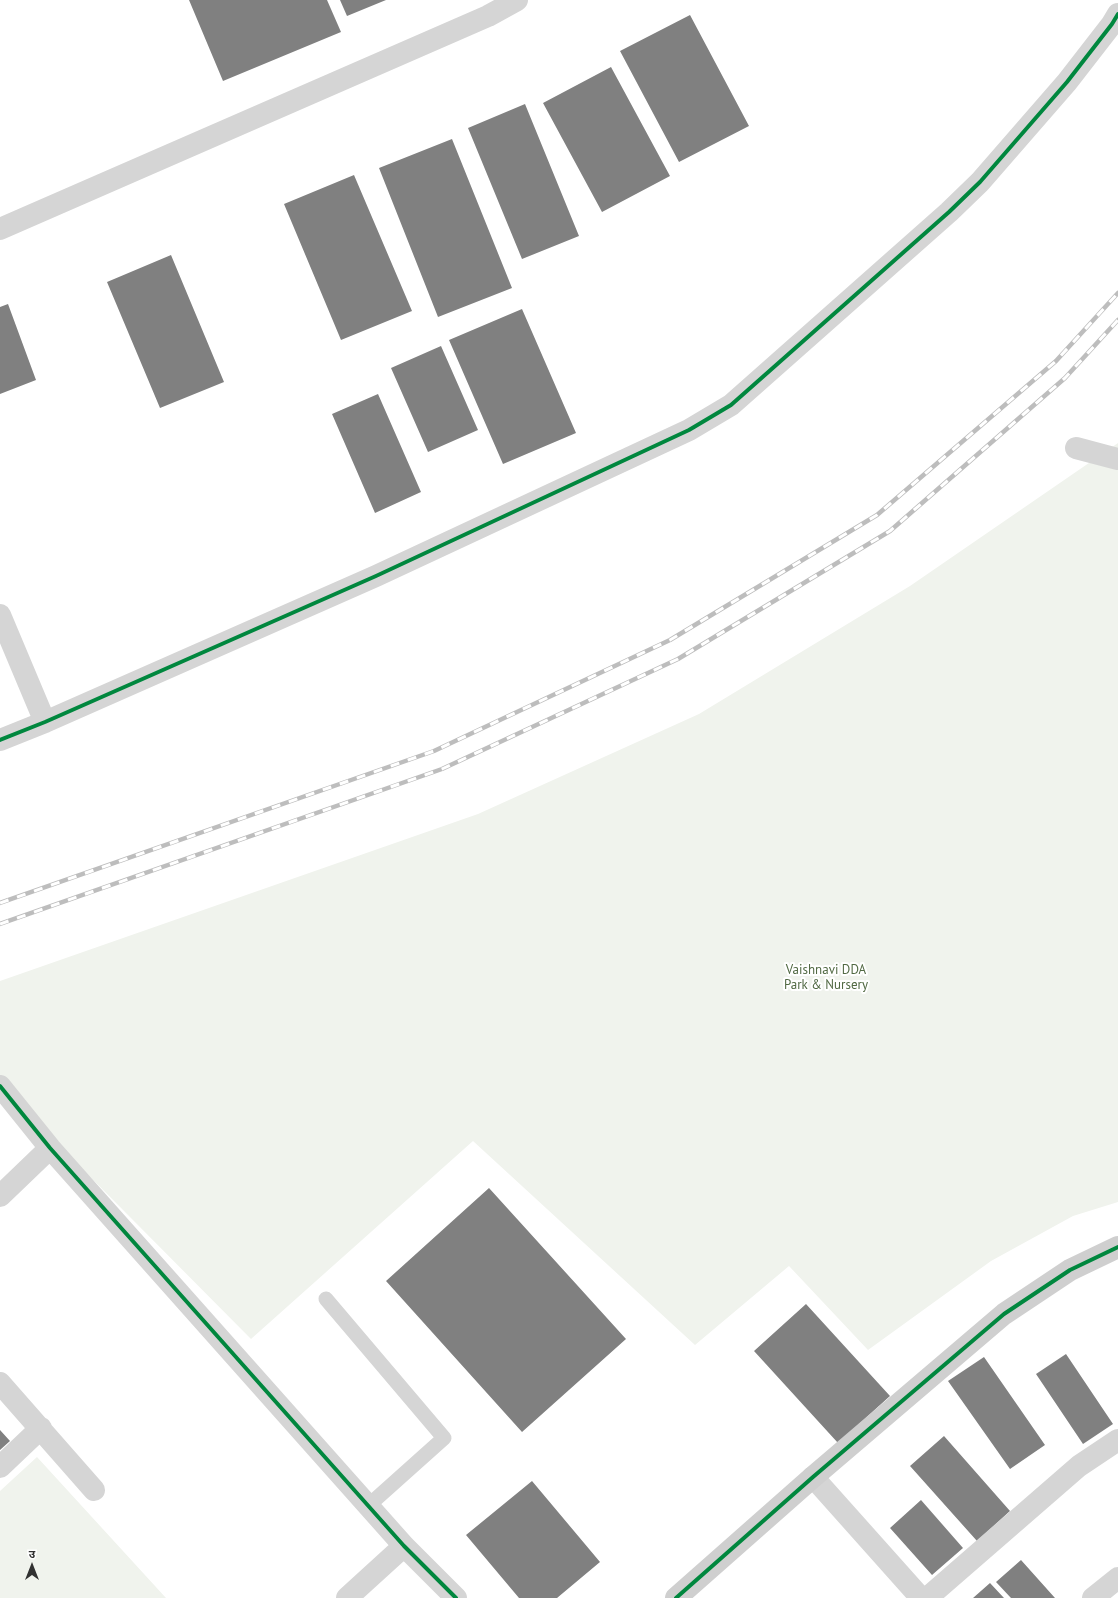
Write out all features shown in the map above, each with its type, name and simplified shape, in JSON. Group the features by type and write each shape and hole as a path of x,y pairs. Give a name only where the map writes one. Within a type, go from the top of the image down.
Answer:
{"street":[{"path":"0,229 488,16 516,0"},
{"path":"0,740 45,722 376,576 689,430 731,405 949,212 980,182 1067,82 1118,14"},
{"path":"1076,448 1118,459"},
{"path":"0,616 45,722"},
{"path":"0,1086 50,1148 368,1506 404,1546 456,1598"},
{"path":"0,1196 50,1148"},
{"path":"676,1598 813,1477 1004,1314 1070,1270 1118,1247"},
{"path":"0,1382 94,1490"},
{"path":"0,1467 41,1428"},
{"path":"927,1598 1079,1466 1118,1440"},
{"path":"813,1477 921,1598"},
{"path":"347,1598 404,1546"},
{"path":"1094,1598 1118,1578"}],"lane":[{"path":"326,1299 444,1438 368,1506"}],"green space":[{"name":"Vaishnavi DDA Park & Nursery","path":"1118,443 1118,1202 1073,1216 991,1261 868,1350 789,1266 695,1345 473,1141 251,1339 0,1086 0,981 478,814 699,714 910,586"},
{"path":"37,1457 166,1598 0,1598 0,1491"}],"building":[{"path":"189,0 327,0 341,32 223,81"},
{"path":"340,0 386,0 347,16"},
{"path":"690,15 749,126 679,162 620,51"},
{"path":"611,67 670,176 602,212 543,103"},
{"path":"525,104 579,236 522,259 468,128"},
{"path":"452,139 512,288 438,317 379,168"},
{"path":"354,175 412,311 341,340 284,204"},
{"path":"171,255 224,382 160,408 107,282"},
{"path":"8,304 36,380 0,394 0,307"},
{"path":"522,309 576,433 503,464 449,340"},
{"path":"441,346 478,430 428,452 391,368"},
{"path":"378,394 421,492 375,513 332,414"},
{"path":"489,1188 626,1339 522,1432 386,1281"},
{"path":"806,1304 890,1396 838,1443 754,1351"},
{"path":"1066,1354 1113,1424 1083,1444 1036,1374"},
{"path":"984,1357 1045,1445 1010,1469 948,1381"},
{"path":"0,1430 10,1441 0,1450"},
{"path":"944,1436 1010,1511 977,1541 910,1466"},
{"path":"532,1481 600,1562 557,1598 519,1598 466,1535"},
{"path":"921,1500 963,1548 932,1575 890,1528"},
{"path":"1021,1560 1055,1598 1011,1598 996,1582"},
{"path":"990,1583 1004,1598 973,1598"}],"railway":[{"path":"0,903 434,751 670,640 877,515 1056,361 1118,293"},
{"path":"0,924 442,769 678,659 890,531 1065,378 1118,320"}],"cycle path":[{"path":"0,740 45,722 376,576 689,430 731,405 949,212 980,182 1067,82 1118,14"},
{"path":"0,1086 50,1148 404,1546 456,1598"},
{"path":"676,1598 813,1477 1004,1314 1070,1270 1118,1247"}]}
